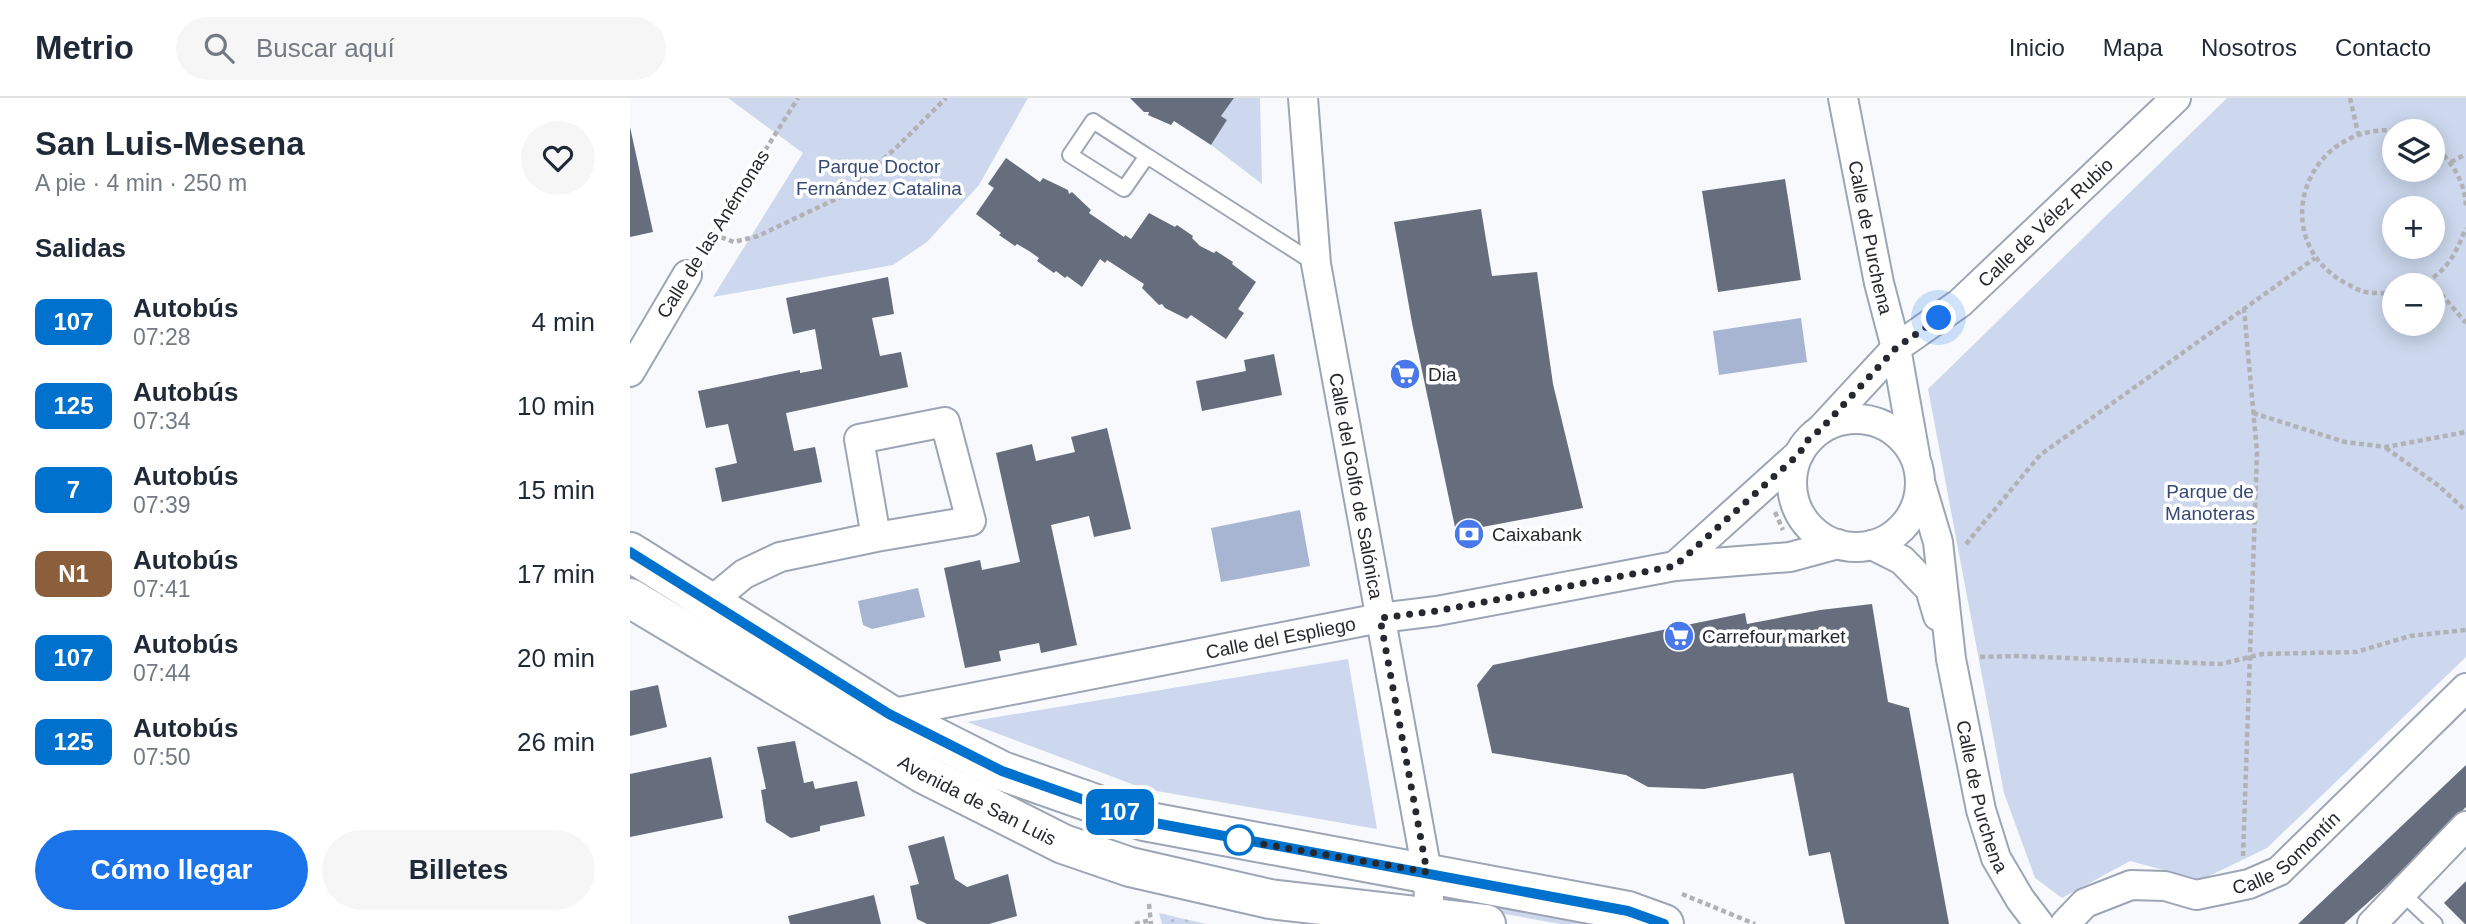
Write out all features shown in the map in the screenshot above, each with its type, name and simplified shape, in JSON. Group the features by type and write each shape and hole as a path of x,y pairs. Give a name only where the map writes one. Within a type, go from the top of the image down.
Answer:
{"street":[{"name":"Calle del Golfo de Salónica","path":"1303,98 1316,264 1427,872 1430,920"},
{"name":"Calle de Purchena","path":"1843,98 1879,284 1896,348 1918,472 1938,542 1951,659 1981,810 1996,858 2020,899 2039,924"},
{"name":"Calle de Vélez Rubio","path":"1821,429 1896,348 1960,303 2176,98"},
{"name":"Calle de las Anémonas","path":"630,372 687,275"},
{"path":"1675,566 1799,454 1808,440 1821,429 1841,420 1864,419 1885,425 1903,439 1918,472 1917,505 1906,523 1891,537 1872,545 1855,547 1838,544 1813,530 1797,508 1792,481 1799,454"},
{"path":"710,602 744,574 780,557 971,521 945,422 859,439 876,537"},
{"name":"Calle del Espliego","path":"889,714 1380,618 1437,611 1675,566 1790,557 1838,544"},
{"name":"Calle de Purchena","path":"1872,545 1902,560 1930,589 1951,659"},
{"name":"Avenida de San Luis","path":"630,552 889,714 1002,771 1144,821 1628,911 1664,924"},
{"name":"Avenida de San Luis","path":"630,598 924,774 1063,844 1130,867 1270,899 1430,920 1486,924"},
{"name":"Calle Somontín","path":"2065,924 2085,903 2131,885 2165,886 2196,895 2249,884 2280,872 2466,688"},
{"path":"2372,924 2466,826"}],"lane":[{"path":"1147,156 1124,189 1070,155 1093,121 1316,264"},
{"path":"2401,891 2435,924"}],"path":[{"name":"Calle de las Anémonas","path":"687,275 798,98"},
{"path":"713,234 734,242 758,236 840,197 897,147 946,98"},
{"path":"2350,98 2358,133"},
{"path":"2382,129 2358,133 2328,151 2308,180 2302,214 2310,248 2315,258 2331,275 2362,291 2382,292"},
{"path":"2451,162 2466,154"},
{"path":"2445,156 2451,162 2466,192 2466,207"},
{"path":"2438,273 2454,257 2466,228"},
{"path":"1957,545 1965,546 2040,455 2315,258"},
{"path":"2445,298 2466,323"},
{"path":"2244,309 2257,452 2243,860 2249,884"},
{"path":"2253,413 2345,442 2386,447 2466,432"},
{"path":"2386,447 2439,486 2466,511"},
{"path":"1769,502 1784,532"},
{"path":"1951,659 2016,656 2221,664 2262,654 2356,652 2410,636 2466,629"},
{"path":"1135,924 1151,922 1147,896"}],"green space":[{"name":"Parque Doctor Fernández Catalina","path":"728,98 1028,98 979,185 927,242 893,265 713,297 803,153"},
{"path":"1234,98 1260,98 1262,184 1211,145 1227,120 1221,116"},
{"name":"Parque de Manoteras","path":"2227,98 2466,98 2466,657 2267,848 2201,880 2130,861 2062,898 2035,878 2004,793 1928,389"},
{"path":"1348,659 1377,829 1145,789 967,722"},
{"path":"1496,900 1616,924 1560,924 1494,912"},
{"path":"1159,913 1206,924 1162,924"}],"shaded area":[{"path":"1801,318 1807,362 1719,375 1713,331"},
{"path":"1300,510 1310,566 1221,582 1211,528"},
{"path":"918,588 925,617 872,629 863,625 858,601"}],"building":[{"path":"1130,98 1234,98 1221,116 1227,120 1211,145 1174,121 1171,125 1148,115 1149,112 1144,112"},
{"path":"630,127 653,232 630,237"},
{"path":"1006,158 1040,182 1043,178 1068,190 1069,194 1072,192 1091,210 1089,213 1124,237 1125,235 1131,239 1149,213 1175,227 1177,225 1193,236 1200,246 1214,253 1216,251 1233,262 1232,264 1256,282 1238,309 1244,313 1226,339 1191,315 1187,319 1162,304 1159,305 1142,288 1144,284 1107,260 1105,263 1100,259 1082,287 1067,276 1065,278 1056,271 1054,273 1037,261 1039,258 1029,251 1017,244 1015,246 999,235 1001,233 976,214 994,188 988,184"},
{"path":"1785,179 1801,280 1718,292 1702,191"},
{"path":"1481,209 1492,276 1537,272 1553,384 1583,508 1456,532 1412,323 1394,222"},
{"path":"888,277 894,314 872,318 880,356 901,352 908,387 786,413 794,451 815,447 822,482 722,502 715,468 737,463 728,424 706,428 698,391 800,370 800,373 822,369 815,329 793,334 786,298"},
{"path":"1274,354 1282,395 1202,411 1196,381 1246,371 1244,360"},
{"path":"1107,428 1131,529 1094,537 1089,516 1051,525 1077,645 1041,653 1039,643 999,651 1001,661 965,668 944,568 980,560 982,570 1020,562 996,453 1032,444 1036,461 1075,452 1071,437"},
{"path":"1872,604 1888,702 1909,708 1949,924 1845,924 1830,852 1809,856 1793,773 1704,789 1648,787 1626,775 1492,753 1477,685 1493,665 1745,613 1747,624 1820,610"},
{"path":"658,685 667,727 630,736 630,691"},
{"path":"795,741 804,783 813,781 815,789 857,781 865,816 820,826 820,831 791,838 766,822 761,790 766,789 757,747"},
{"path":"711,757 723,818 630,837 630,774"},
{"path":"2466,765 2466,807 2383,889 2344,924 2298,924"},
{"path":"944,836 955,879 967,887 1008,874 1017,916 989,924 927,924 917,919 910,886 919,884 908,846"},
{"path":"2466,881 2466,924 2465,924 2444,903"},
{"path":"874,895 881,924 790,924 788,916"}],"bus line":[{"name":"107","path":"630,552 889,714 1002,771 1144,821 1628,911 1664,924"}],"place":[{"name":"Dia","path":"1405,374"},
{"name":"Caixabank","path":"1469,534"},
{"name":"Carrefour market","path":"1679,636"}],"route":[{"path":"1239,840 1427,872 1380,618 1437,611 1675,566 1799,454 1808,440 1896,348 1939,318"}]}
